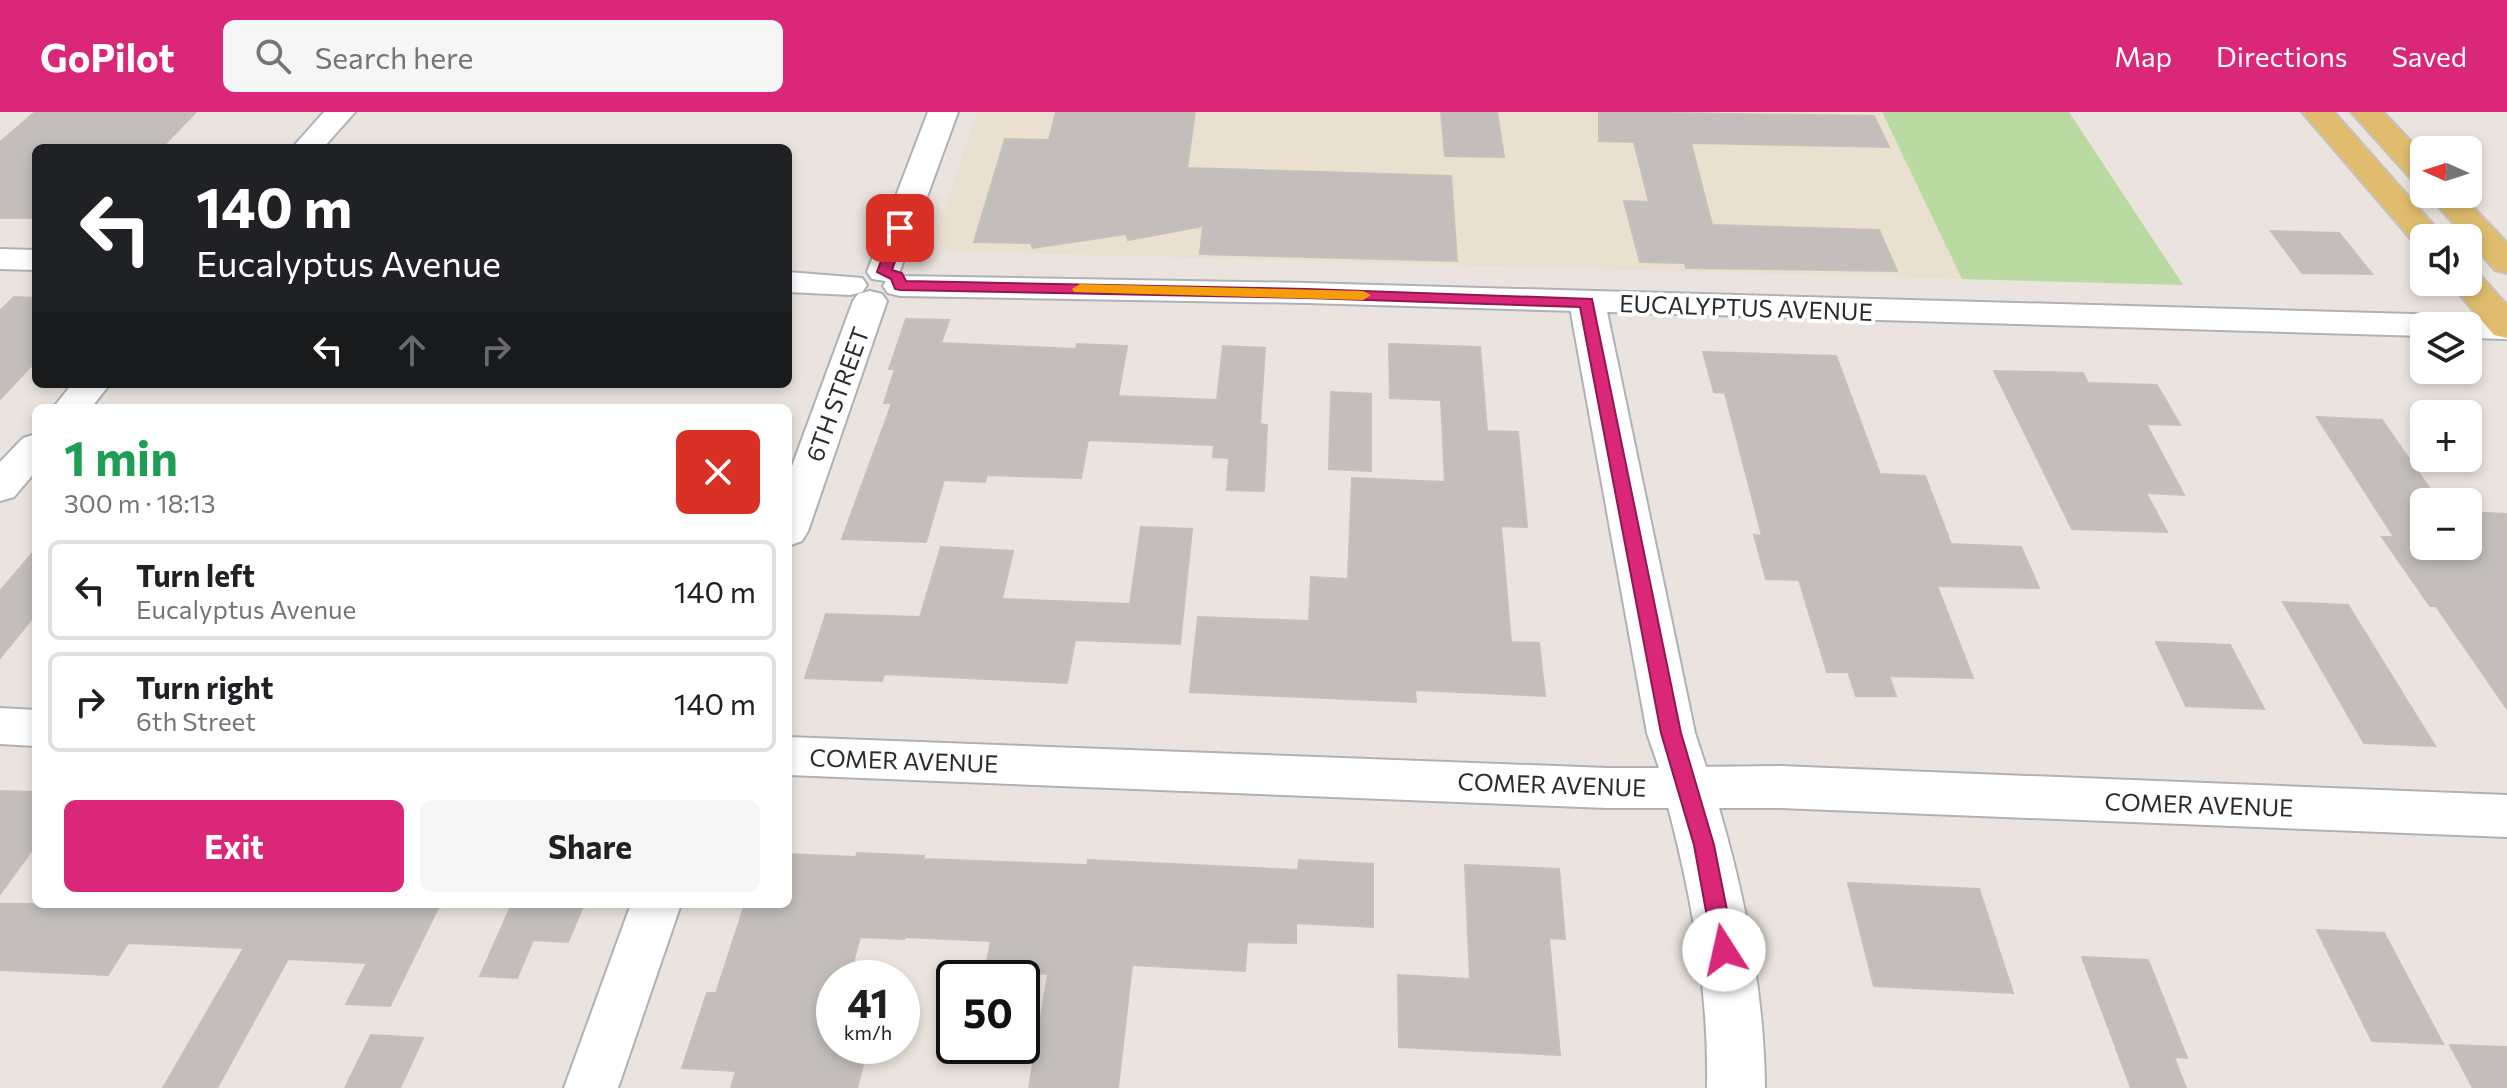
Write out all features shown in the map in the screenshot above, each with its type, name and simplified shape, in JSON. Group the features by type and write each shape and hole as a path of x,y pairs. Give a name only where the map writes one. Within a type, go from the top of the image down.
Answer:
{"main road":[{"path":"2317,112 2416,224"},
{"path":"2366,112 2410,159"},
{"path":"2456,208 2507,263"},
{"path":"2479,296 2507,327"},
{"path":"1587,302 1671,733 1704,845 1733,1003 1736,1088"},
{"name":"COMER AVENUE","path":"1688,788 1780,787 2507,816"}],"street":[{"path":"311,144 340,112"},
{"name":"6TH STREET","path":"792,520 876,286 943,112"},
{"path":"0,259 32,260"},
{"name":"EUCALYPTUS AVENUE","path":"792,282 1307,293 2410,325"},
{"path":"2482,327 2507,327"},
{"path":"74,404 88,388"},
{"path":"0,487 32,451"},
{"path":"0,726 32,728"},
{"name":"COMER AVENUE","path":"792,756 1607,788 1688,788"},
{"path":"591,1088 655,908"}],"shaded area":[{"path":"977,112 2069,112 2183,285 946,251 935,235"}],"green space":[{"path":"1882,112 2069,112 2183,285 1962,279"}],"building":[{"path":"35,112 196,112 165,144 32,144 32,218 0,218 0,142"},
{"path":"1056,112 1195,112 1187,168 1451,176 1457,261 1200,254 1203,226 1128,240 1126,234 1033,248 1031,243 974,242 1005,139 1049,140"},
{"path":"1441,112 1497,112 1504,157 1445,156"},
{"path":"1599,112 1874,116 1889,147 1691,143 1712,225 1879,230 1897,271 1686,268 1685,263 1640,262 1624,201 1649,202 1634,142 1599,141"},
{"path":"2271,231 2339,233 2372,274 2302,273"},
{"path":"14,297 32,298 32,365 0,399 0,311"},
{"path":"906,319 949,320 941,343 1076,349 1077,344 1127,346 1118,396 1217,400 1223,346 1265,348 1260,424 1267,425 1264,491 1227,490 1229,458 1213,457 1214,445 1088,440 1081,478 987,475 985,482 944,480 926,542 842,539 892,403 884,403 895,369 889,369"},
{"path":"1389,344 1480,347 1487,431 1518,432 1527,527 1501,526 1511,642 1539,643 1545,696 1415,690 1416,702 1190,692 1198,617 1309,621 1311,577 1348,579 1352,478 1445,482 1441,400 1390,398"},
{"path":"1703,352 1836,356 1880,474 1925,476 1951,544 2021,547 2039,588 1937,586 1973,678 1889,676 1896,696 1856,696 1848,672 1827,672 1799,580 1766,579 1754,535 1762,536 1725,393 1714,392"},
{"path":"1994,371 2083,373 2088,383 2157,385 2180,425 2146,424 2184,495 2146,493 2167,532 2072,529"},
{"path":"1331,392 1371,394 1371,471 1329,469"},
{"path":"2317,417 2382,420 2410,460 2410,472 2418,472 2429,488 2410,488 2410,560 2482,560 2482,513 2507,514 2507,709 2436,606 2430,606 2382,537 2394,537"},
{"path":"1141,527 1192,529 1180,644 1075,640 1067,683 884,674 882,681 805,678 826,614 920,617 941,547 1013,551 1002,599 1130,604"},
{"path":"32,554 32,619 0,658 0,591"},
{"path":"2283,602 2348,605 2435,746 2364,743"},
{"path":"2156,642 2230,645 2264,709 2186,706"},
{"path":"0,791 32,792 32,850 0,894"},
{"path":"857,853 924,856 923,859 1087,865 1088,860 1298,870 1299,860 1373,864 1373,927 1296,923 1296,943 1247,942 1245,971 1132,965 1118,1088 1029,1088 1033,1064 1040,1064 1040,1022 1048,974 1040,974 1040,960 987,960 991,941 860,937 854,960 816,960 816,1064 863,1064 857,1088 731,1088 736,1071 682,1068 707,993 716,993 744,908 792,908 792,854 856,857"},
{"path":"1465,865 1559,869 1565,939 1549,938 1560,1055 1399,1047 1398,975 1470,979"},
{"path":"1848,883 1979,889 2013,993 1874,986"},
{"path":"0,904 32,904 32,908 438,908 390,1006 346,1004 367,963 288,959 217,1088 163,1088 244,948 128,943 108,975 0,970"},
{"path":"510,908 582,908 568,942 533,940 517,978 480,976"},
{"path":"2317,930 2384,933 2443,1044 2372,1041"},
{"path":"2082,957 2148,960 2187,1058 2174,1057 2186,1088 2131,1088"},
{"path":"371,1035 423,1038 400,1088 345,1088"},
{"path":"2450,1045 2507,1047 2507,1088 2473,1088"}],"slow traffic":[{"path":"1080,289 1363,295"}],"route":[{"path":"900,228 884,272 897,276 900,286 1307,293 1587,302 1671,733 1704,845 1724,950"}]}
